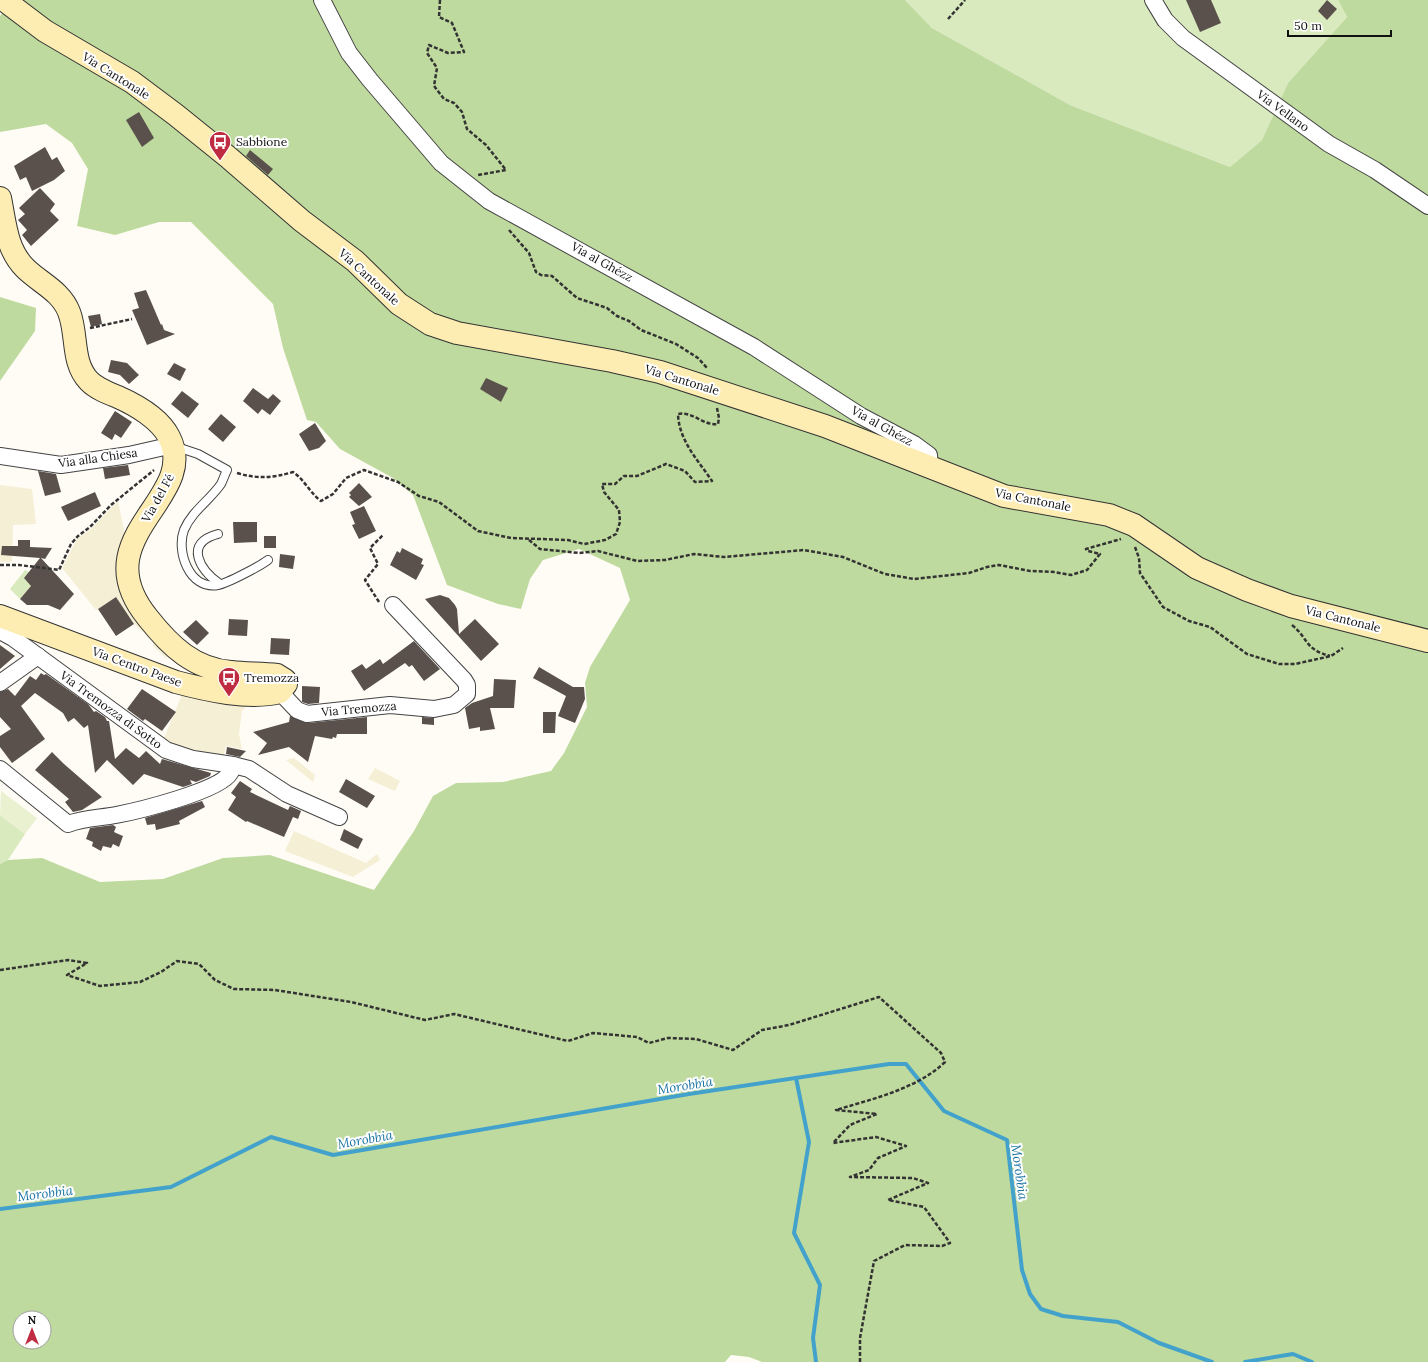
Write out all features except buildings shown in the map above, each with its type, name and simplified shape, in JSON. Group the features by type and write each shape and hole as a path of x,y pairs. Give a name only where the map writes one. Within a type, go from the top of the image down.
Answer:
{"street":[{"name":"Via Cantonale","path":"4,0 45,31 71,48 132,82 176,115 228,156 302,221 355,261 399,304 418,318 443,329 457,333 612,360 660,372 825,426 930,469 1004,496 1109,515 1134,525 1197,568 1270,599 1291,606 1428,641"},
{"name":"Via al Ghézz","path":"322,0 349,53 358,64 441,163 489,201 754,346 860,416 914,444 929,456 930,469"},
{"name":"Via Vellano","path":"1153,0 1165,20 1183,38 1329,144 1380,174 1428,206"},
{"path":"0,198 6,233 14,253 25,268 60,297 69,312 74,331 78,361 90,382 154,419 169,436 174,454"},
{"name":"Via alla Chiesa","path":"0,456 61,465 129,455 174,454"},
{"name":"Via del Fé","path":"174,454 170,480 137,536 130,552 127,576 133,595 143,612 158,630 171,644 192,660 210,669 220,671 277,675 285,680 286,684 280,692"},
{"name":"Via Tremozza","path":"280,692 297,710 307,714 390,705 434,709 460,702 467,694 467,685 464,680 393,605"},
{"name":"Via Centro Paese","path":"0,616 168,679 194,687 218,691 264,695 280,692"},
{"name":"Via Tremozza di Sotto","path":"0,631 38,656 166,750 193,759 249,769 287,794 339,817"},
{"path":"0,683 38,656"},
{"path":"0,768 68,824 77,821 116,815 196,793 221,781 230,774 233,765"}],"lane":[{"path":"174,454 198,454 228,470 220,485 189,522 181,540 181,551 189,570 202,583 211,585 220,584 268,560"},
{"path":"218,534 211,536 201,543 198,547 198,560 206,572 220,584"}],"path":[{"path":"440,0 439,17 452,23 464,52 448,53 429,45 427,53 437,68 434,86 444,99 454,103 462,112 467,129 486,145 506,170 462,180"},
{"path":"948,19 965,0"},
{"path":"228,470 251,478 264,478 293,472 302,478 311,494 321,501 332,494 346,478 364,470 398,482 419,496 439,502 478,530 511,538 529,540 568,540 584,544 606,540 616,534 620,522 620,510 604,492 602,484 614,484 624,476 637,476 666,464 685,471 695,482 712,481 692,455 678,423 678,414 683,413 691,415 712,425 718,424 719,418 717,406 721,401 718,380 698,358 666,340 641,330 617,316 607,308 577,298 552,276 541,275 536,272 529,253 507,227"},
{"path":"74,331 132,319"},
{"path":"0,565 19,565 59,570 71,544 111,505 174,454"},
{"path":"383,535 370,548 378,564 365,580 379,603 393,605"},
{"path":"529,540 540,549 579,553 598,551 637,561 665,560 694,554 724,557 804,550 843,557 885,574 914,579 969,573 987,566 999,565 1030,571 1054,572 1071,575 1087,570 1100,554 1088,551 1086,549 1121,539 1126,541"},
{"path":"1130,544 1135,547 1139,558 1140,573 1153,589 1163,607 1178,615 1210,627 1247,654 1279,664 1315,661 1331,656 1343,648"},
{"path":"1288,622 1298,630 1305,642 1317,652 1331,656"},
{"path":"0,970 68,960 87,964 67,975 100,986 140,982 162,972 177,960 199,964 215,980 234,989 275,990 351,1002 425,1020 454,1014 568,1041 593,1033 637,1037 649,1043 668,1038 696,1038 733,1050 762,1030 789,1025 879,997 940,1053 945,1062 938,1069 896,1092 836,1110 877,1114 850,1125 833,1143 876,1137 906,1146 878,1158 869,1170 850,1177 913,1178 928,1183 888,1200 924,1207 950,1243 942,1246 905,1246 874,1261 860,1338 860,1362"}],"shaded area":[{"path":"0,485 32,489 36,524 13,525 12,562 0,562"},
{"path":"118,501 125,535 121,550 167,653 167,659 153,646 153,641 134,624 116,597 96,610 62,568 77,539 91,529"},
{"path":"183,692 263,702 246,707 242,711 239,734 242,749 226,746 223,760 162,743"},
{"path":"294,758 315,775 313,782 286,760"},
{"path":"375,768 400,781 395,791 368,779"},
{"path":"294,831 366,863 377,854 380,860 353,877 285,851"}],"green space":[{"path":"12,0 905,0 932,28 1070,105 1230,167 1262,140 1288,83 1347,17 1338,0 1428,0 1428,1362 762,1362 749,1357 731,1355 725,1362 0,1362 0,864 8,860 42,858 100,882 163,879 223,858 270,855 374,890 414,831 433,796 456,783 503,782 551,771 564,753 587,707 585,683 590,667 630,600 620,568 579,549 543,560 530,579 521,609 498,604 447,585 413,495 393,478 340,449 316,422 307,420 283,348 273,304 191,222 159,222 115,235 77,226 88,169 72,143 46,124 0,132 0,16"},
{"path":"905,0 1338,0 1347,17 1288,83 1262,140 1230,167 1070,105 932,28"},
{"path":"0,297 36,308 35,331 0,381"},
{"path":"25,570 29,572 31,586 20,599 10,589"},
{"path":"1,791 37,818 25,834 0,815"},
{"path":"0,815 25,834 8,860 0,864"}],"waterway":[{"name":"Morobbia","path":"0,1209 171,1187 271,1137 333,1155 689,1094 889,1064 906,1064 944,1111 1007,1140 1022,1270 1030,1294 1041,1309 1063,1316 1118,1322 1159,1343 1212,1362"},
{"path":"796,1078 809,1142 794,1233 820,1285 813,1338 816,1362"},
{"name":"Morobbia","path":"1245,1362 1293,1354 1312,1362"}],"place":[{"name":"Sabbione","path":"220,162"},
{"name":"Tremozza","path":"229,698"}]}
